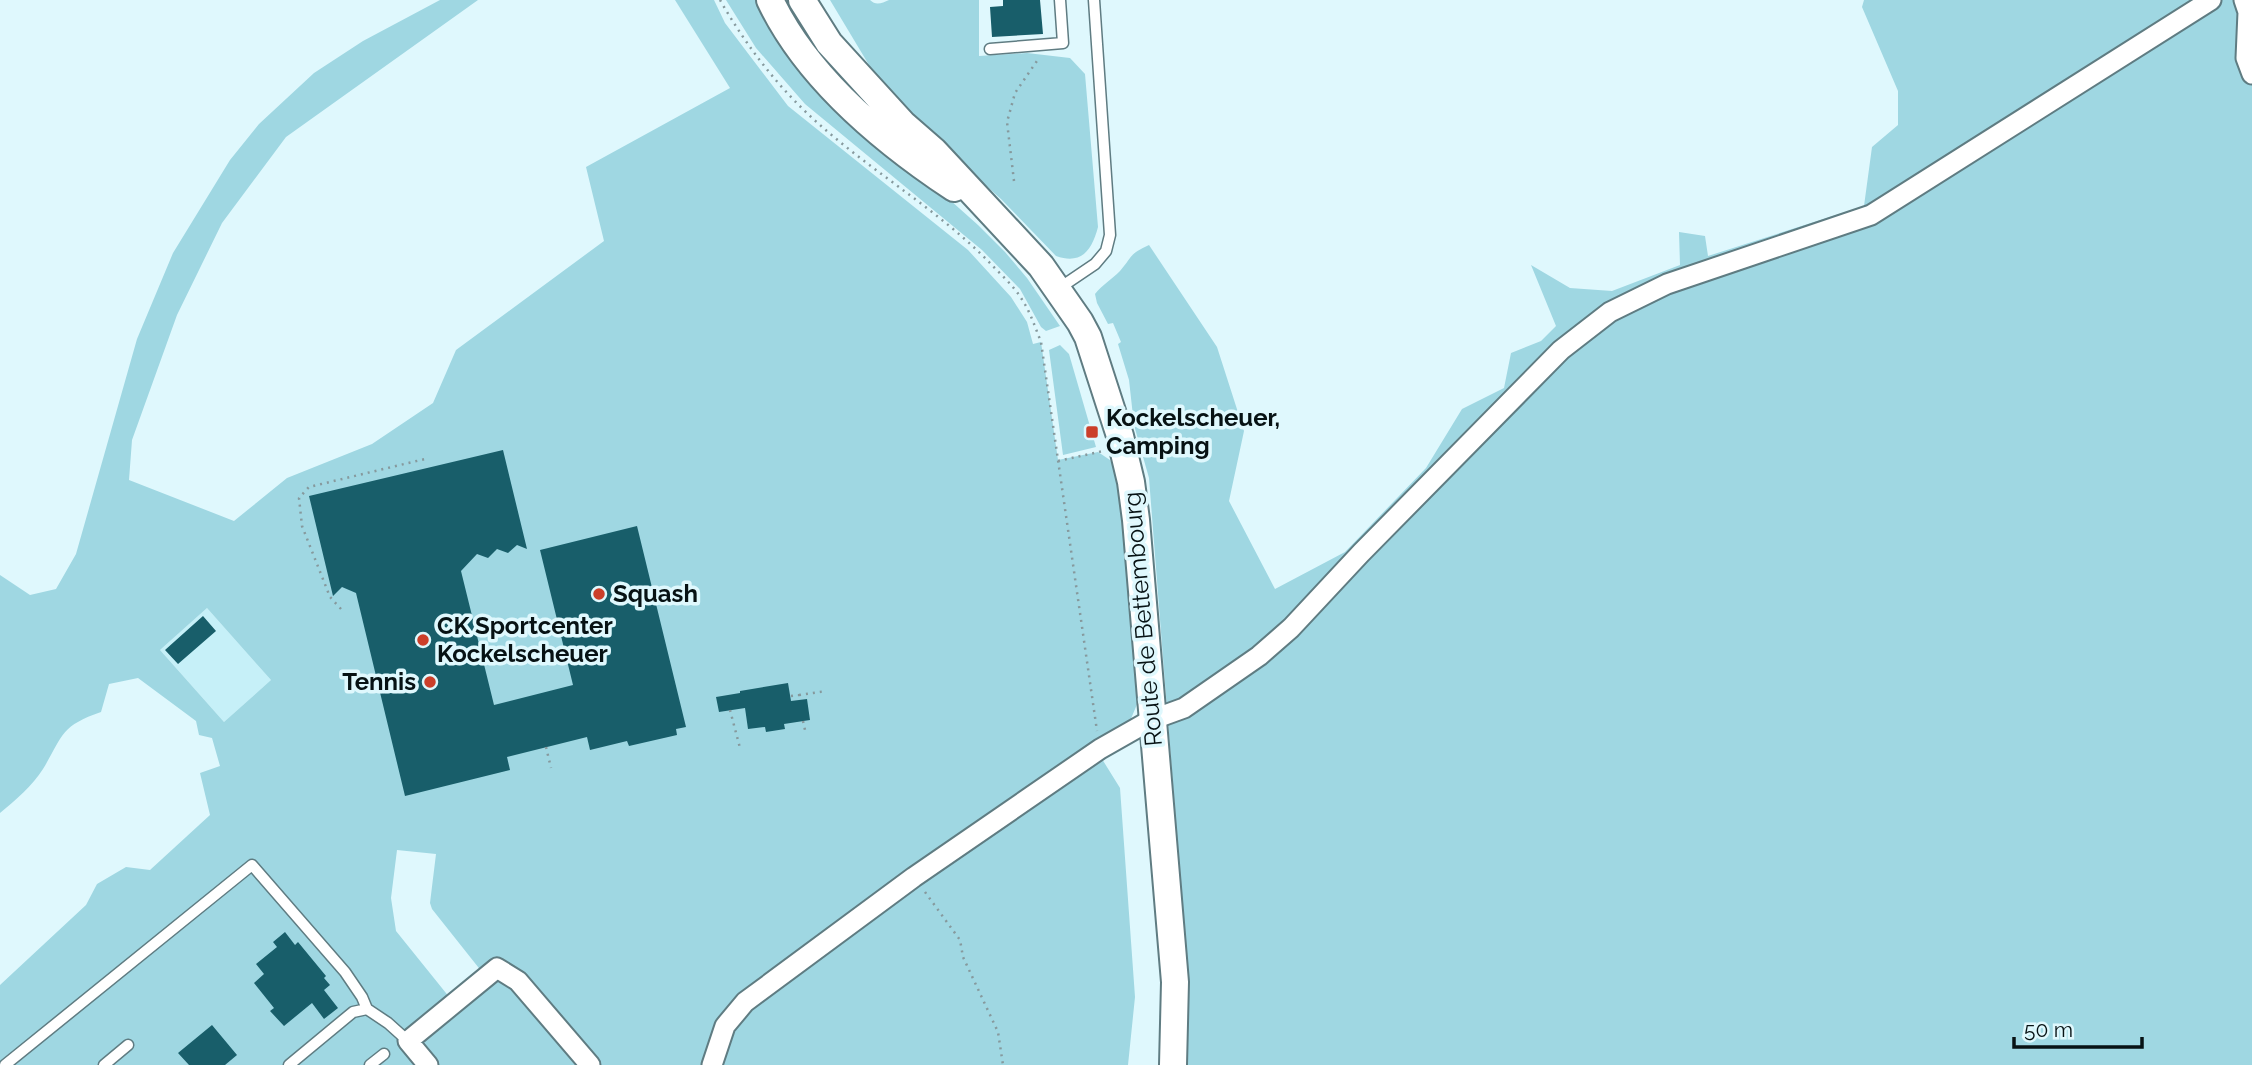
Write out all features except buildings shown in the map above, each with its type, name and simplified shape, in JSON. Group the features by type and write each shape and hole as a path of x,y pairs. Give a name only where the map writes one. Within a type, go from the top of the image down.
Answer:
{"main road":[{"name":"Route de Bettembourg","path":"769,0 798,48 828,83 920,166 990,213"},
{"name":"Route de Bettembourg","path":"802,0 829,43 846,62 903,124 934,151 1041,266 1088,337 1123,447 1136,520 1175,982 1173,1065"}],"street":[{"path":"712,1065 725,1026 745,1002 914,877 1100,749 1152,720 1184,708 1259,656 1292,628 1361,553 1561,350 1610,312 1667,284 1871,215 2211,0"},
{"path":"2244,0 2248,12 2246,58 2252,74"},
{"path":"428,1065 408,1041 497,968 518,981 590,1065"}],"lane":[{"path":"990,49 1063,43 1059,0"},
{"path":"1058,289 1095,264 1106,251 1110,234 1094,0"},
{"path":"5,1065 252,865 345,972 367,1009 408,1041"},
{"path":"289,1065 354,1012 367,1009"},
{"path":"104,1065 128,1045"},
{"path":"370,1065 384,1054"}],"path":[{"path":"720,0 740,35 788,93 820,125 941,219 977,250 1021,298 1041,342 1100,749"},
{"path":"1014,181 1007,122 1015,93 1041,57"},
{"path":"1058,461 1123,447"},
{"path":"341,609 330,597 302,526 299,498 309,487 425,459"},
{"path":"790,696 800,697 825,691"},
{"path":"730,710 740,748"},
{"path":"803,721 805,730"},
{"path":"546,747 551,768"},
{"path":"914,877 960,940 963,957 998,1032 1003,1065"}],"shaded area":[{"path":"440,0 478,0 286,137 222,223 177,315 132,440 129,480 234,521 287,478 372,444 433,403 456,350 604,241 586,167 730,88 675,0 714,0 725,23 788,106 968,250 1011,297 1027,322 1033,344 1041,342 1058,460 1098,452 1110,460 1117,473 1126,521 1138,702 1130,721 1102,759 1120,788 1135,997 1128,1065 0,1065 0,985 86,905 97,884 126,867 150,870 210,815 200,773 220,766 212,738 199,735 196,721 138,678 109,684 101,712 77,722 64,733 34,781 0,813 0,575 30,595 56,589 76,554 137,339 173,253 230,160 259,124 314,73 363,41","holes":["207,608 271,680 224,722 160,650","397,850 436,854 430,903 432,909 486,977 454,1003 396,931 391,898"]},
{"path":"726,0 759,0 858,118 1005,252 1027,278 1060,326 1046,331 1041,327 1020,289 982,250 805,104 756,48"},
{"path":"830,0 870,0 881,3 889,0 979,0 979,56 1027,53 1070,58 1085,74 1098,227 1089,249 1079,257 1056,256 1001,199 905,113 875,75"},
{"path":"1864,0 2252,0 2252,1065 1188,1065 1188,979 1149,478 1134,425 1129,380 1118,344 1121,342 1113,323 1108,324 1095,294 1134,254 1149,245 1217,347 1244,431 1229,501 1275,589 1345,552 1426,468 1462,409 1504,388 1511,353 1541,341 1556,326 1531,265 1570,288 1612,291 1680,265 1679,232 1705,236 1708,256 1864,206 1872,147 1898,125 1898,91 1862,7"},
{"path":"1060,345 1069,354 1096,447 1063,455 1049,350"},
{"path":"207,608 271,680 224,722 160,650"}],"place":[{"name":"Kockelscheuer, Camping","path":"1092,432"},
{"name":"Squash","path":"599,594"},
{"name":"CK Sportcenter Kockelscheuer","path":"423,640"},
{"name":"Tennis","path":"430,682"}]}
